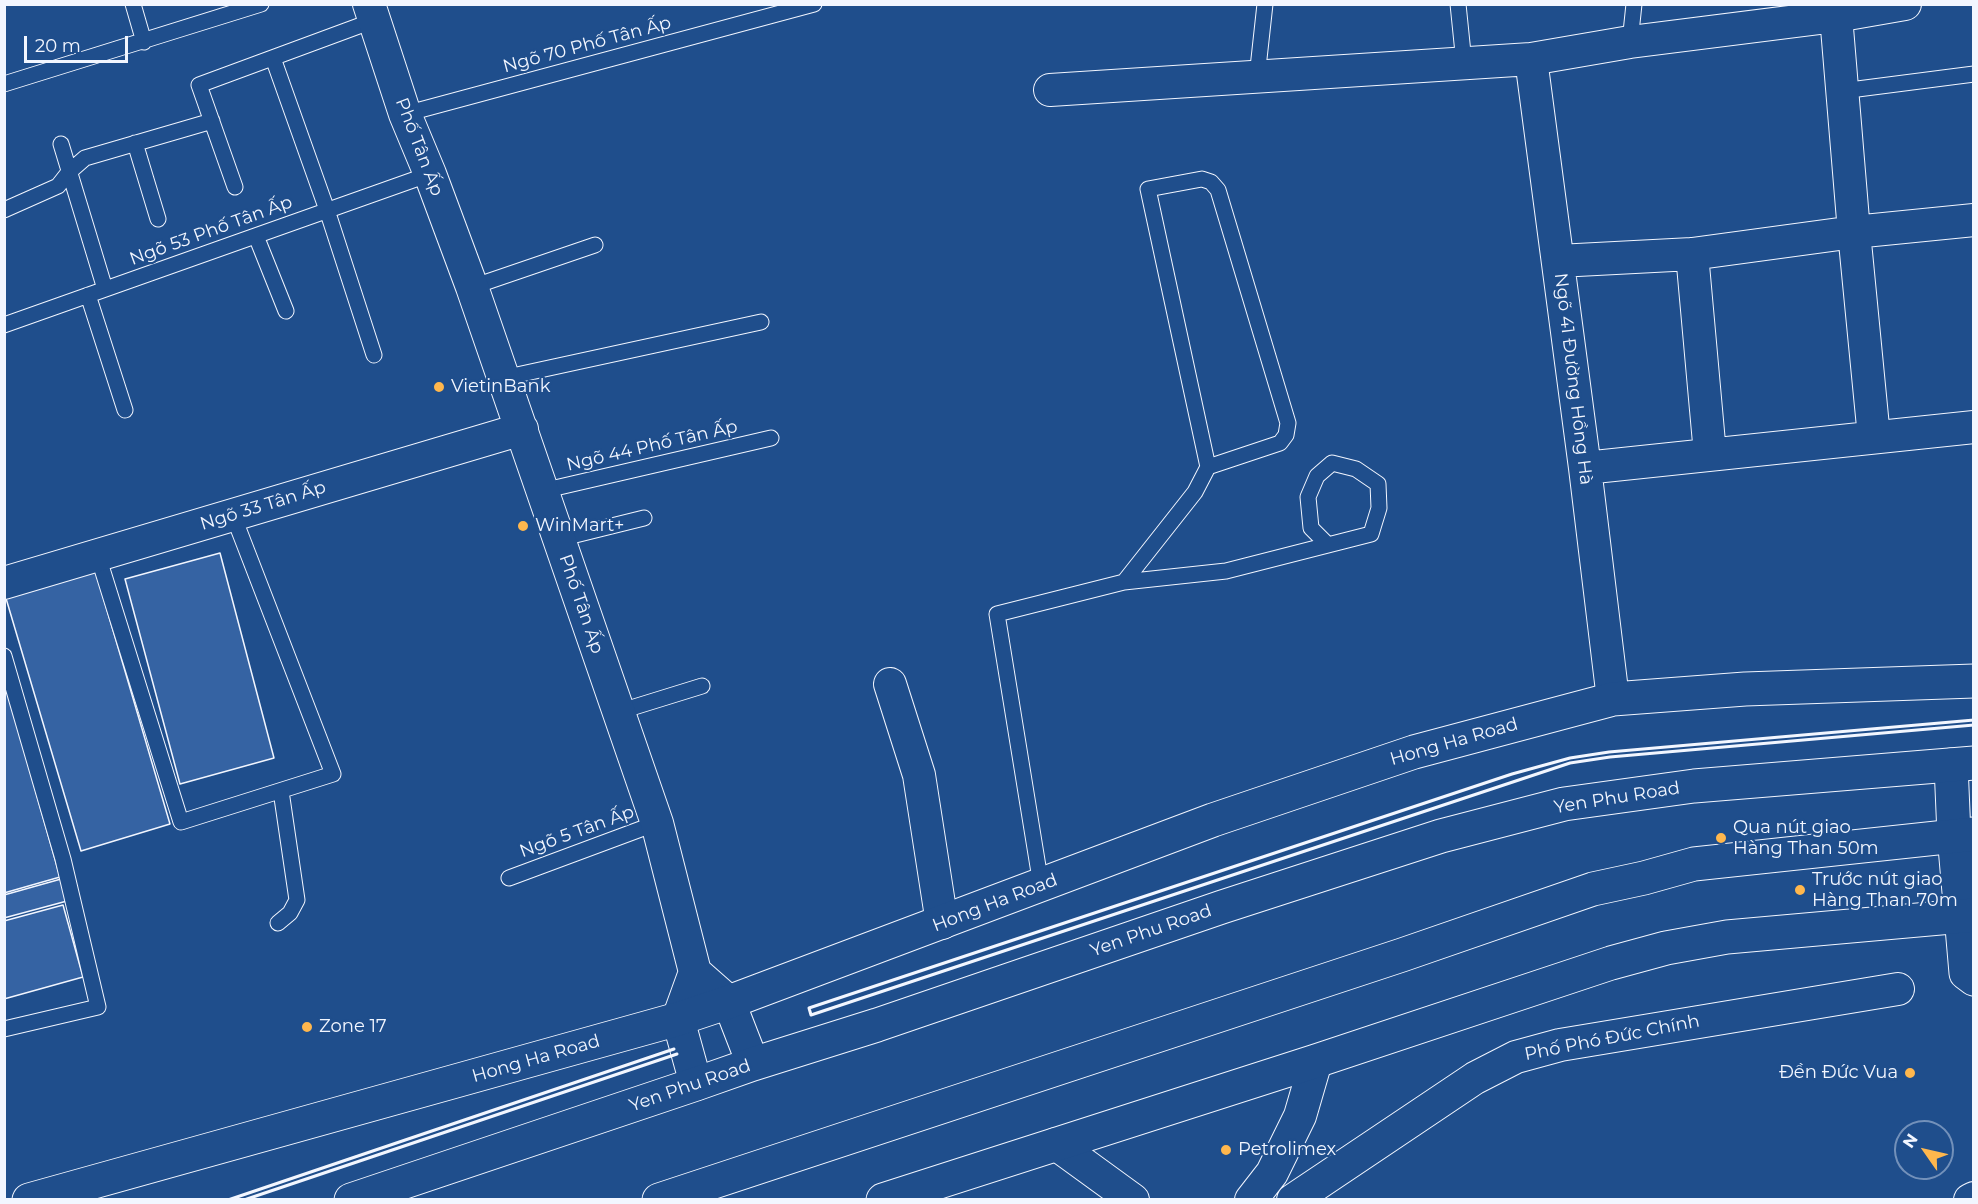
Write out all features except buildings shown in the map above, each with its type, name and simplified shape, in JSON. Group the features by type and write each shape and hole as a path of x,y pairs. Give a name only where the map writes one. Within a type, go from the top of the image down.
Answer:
{"main road":[{"name":"Hong Ha Road","path":"29,1200 678,1019 942,923 1213,820 1414,752 1613,699 1745,688 1974,681"},
{"path":"1962,764 1967,916 1966,973 1974,979"},
{"name":"Yen Phu Road","path":"351,1200 753,1064 877,1025 1222,907 1441,836 1564,804 1694,786 1962,764"},
{"path":"659,1200 1380,963 1593,889 1694,864 1964,835"},
{"path":"882,1200 1316,1061 1611,963 1666,948 1727,937 1967,916"}],"street":[{"path":"1050,90 1531,59 1836,10 1905,4"},
{"path":"1836,10 1874,437"},
{"name":"Phố Tân Ấp","path":"372,12 405,114 472,287 522,429 657,823 695,972"},
{"name":"Ngõ 41 Đường Hồng Hà","path":"1531,59 1613,699"},
{"path":"1558,261 1692,254 1854,232 1974,220"},
{"path":"1692,254 1710,454"},
{"path":"1585,468 1974,427"},
{"name":"Ngõ 33 Tân Ấp","path":"4,583 522,429"},
{"path":"890,684 919,775 942,923"},
{"path":"696,1084 678,1019 695,972 729,1002 753,1064"},
{"name":"Phố Phó Đức Chính","path":"1293,1200 1475,1078 1516,1057 1560,1045 1898,989"},
{"path":"1251,1200 1272,1173 1300,1116 1316,1061"},
{"path":"1056,1144 1133,1200"}],"lane":[{"path":"133,4 144,42"},
{"path":"4,84 261,4"},
{"name":"Ngõ 70 Phố Tân Ấp","path":"405,114 814,4"},
{"path":"1257,77 1265,4"},
{"path":"1458,4 1464,63"},
{"path":"1630,42 1634,4"},
{"path":"235,187 200,85 273,58 372,12"},
{"path":"273,58 327,210 374,356"},
{"path":"1842,91 1974,74"},
{"path":"4,210 58,186 85,158 212,122"},
{"path":"135,143 158,219"},
{"path":"61,144 105,289"},
{"name":"Ngõ 53 Phố Tân Ấp","path":"4,325 430,174"},
{"path":"1124,582 1195,492 1208,467 1148,189 1202,179 1210,182 1218,190 1288,423 1286,435 1280,443 1208,467"},
{"path":"256,236 286,311"},
{"path":"472,287 595,245"},
{"path":"88,295 125,410"},
{"path":"503,378 761,322"},
{"name":"Ngõ 44 Phố Tân Ấp","path":"542,491 771,438"},
{"path":"1041,885 997,614 1124,582 1226,571 1371,534 1379,508 1378,484 1356,469 1332,463 1317,476 1308,497 1311,528 1327,544"},
{"path":"98,556 181,822 333,774 233,515"},
{"path":"559,538 644,518"},
{"path":"4,656 63,859 98,1007 4,1029"},
{"path":"618,712 702,686"},
{"path":"278,923 290,913 297,900 281,791"},
{"name":"Ngõ 5 Tân Ấp","path":"509,878 657,823"}],"wall":[{"path":"1974,720 1609,752 1570,758 1512,774 809,1008 811,1015 1570,763 1610,757 1974,725"},
{"path":"228,1200 674,1049"},
{"path":"244,1200 677,1054"}],"place":[{"name":"VietinBank","path":"439,387"},
{"name":"WinMart+","path":"523,526"},
{"name":"Qua nút giao Hàng Than 50m","path":"1721,838"},
{"name":"Trước nút giao Hàng Than 70m","path":"1800,890"},
{"name":"Zone 17","path":"307,1027"},
{"name":"Đền Đức Vua","path":"1910,1073"},
{"name":"Petrolimex","path":"1226,1150"}]}
